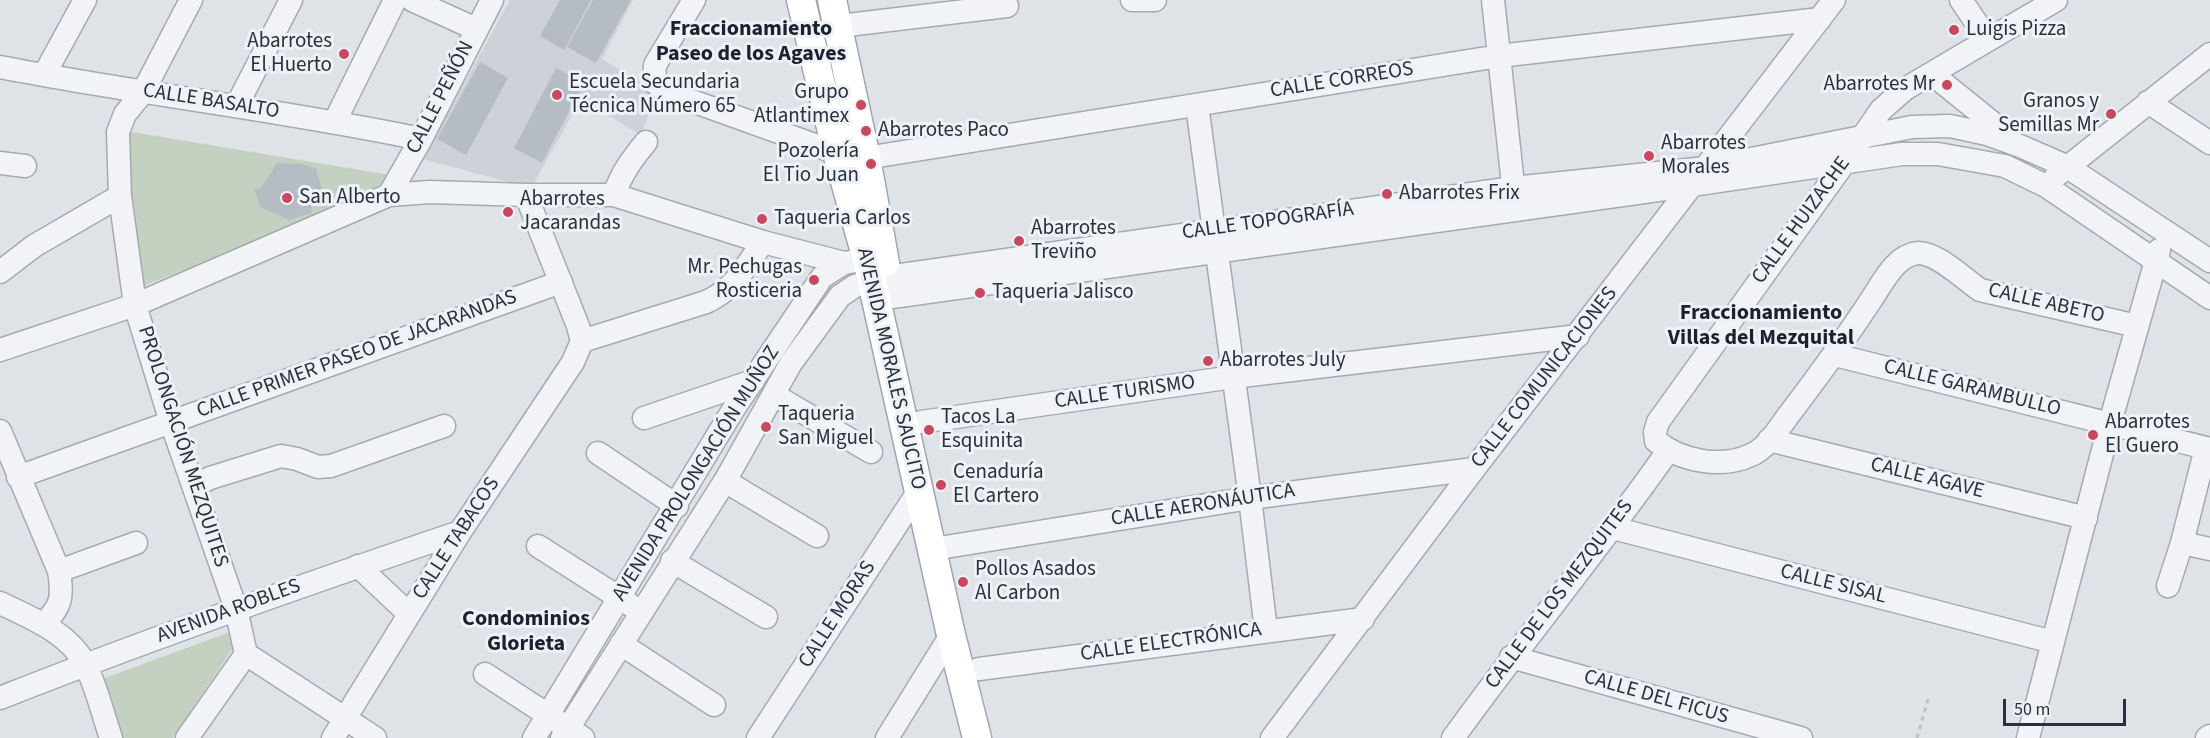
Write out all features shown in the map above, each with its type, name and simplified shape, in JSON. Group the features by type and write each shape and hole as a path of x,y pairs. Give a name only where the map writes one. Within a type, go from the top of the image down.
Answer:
{"main road":[{"name":"AVENIDA MORALES SAUCITO","path":"801,0 837,153 872,275 921,422 941,548 951,635 977,738"},
{"name":"AVENIDA MORALES SAUCITO","path":"836,13 866,158 872,275 918,492 941,548 979,669 995,738"}],"street":[{"path":"44,75 85,0"},
{"name":"PROLONGACIÓN MEZQUITES","path":"191,0 143,92 125,114 118,132 120,196 135,305 171,423 236,609 246,654"},
{"path":"237,105 291,0"},
{"path":"335,121 395,0"},
{"path":"412,0 476,29"},
{"name":"CALLE PEÑÓN","path":"389,195 421,139 492,0"},
{"path":"694,0 655,65 654,82 667,92 837,153"},
{"path":"1132,0 1155,0"},
{"path":"1493,0 1516,210"},
{"name":"CALLE COMUNICACIONES","path":"1272,738 1834,0"},
{"path":"1961,0 1988,40"},
{"name":"CALLE HUIZACHE","path":"1668,451 1656,441 1658,422 1881,110 1905,89 2056,0"},
{"path":"836,13 1007,6"},
{"name":"CALLE CORREOS","path":"866,158 1498,56 1820,19"},
{"path":"2046,186 2066,166 2210,54"},
{"name":"CALLE BASALTO","path":"0,67 143,92 335,121 421,139"},
{"path":"1932,74 2020,146 2066,166 2210,261"},
{"path":"2148,102 2210,143"},
{"path":"1197,105 1266,630"},
{"name":"CALLE TOPOGRAFÍA","path":"872,275 1216,252 1516,210 1699,177 1862,136 1912,127 1950,126 1987,134 2020,146"},
{"path":"614,195 627,165 646,142"},
{"name":"CALLE TOPOGRAFÍA","path":"872,275 1513,188 1699,177 1902,154 1938,154 2005,166 2046,186 2210,298"},
{"path":"0,163 25,166"},
{"path":"0,350 135,305 389,195 430,192 614,195 872,275"},
{"path":"526,195 582,341 722,295 734,283 763,242"},
{"path":"0,272 34,246 120,196"},
{"path":"2028,738 2110,423 2165,231"},
{"name":"CALLE ABETO","path":"1668,451 1704,462 1730,461 1753,455 1769,440 1835,355 1896,263 1917,253 1937,258 1980,290 2137,326"},
{"name":"AVENIDA PROLONGACIÓN MUÑOZ","path":"534,738 677,506 733,410 822,277 872,275"},
{"name":"AVENIDA PROLONGACIÓN MUÑOZ","path":"571,735 641,612 725,481 791,363 840,296 872,275"},
{"name":"CALLE PRIMER PASEO DE JACARANDAS","path":"18,477 561,282"},
{"name":"CALLE TURISMO","path":"921,422 1233,377 1578,336"},
{"name":"CALLE TABACOS","path":"333,738 460,532 573,362 582,341"},
{"name":"CALLE GARAMBULLO","path":"1835,355 2208,449"},
{"path":"644,418 753,381"},
{"path":"774,395 871,452"},
{"path":"733,410 756,427"},
{"path":"194,486 210,478 281,456 318,466 331,466 444,426"},
{"path":"0,431 59,571 62,590 57,611 44,624"},
{"name":"CALLE AGAVE","path":"1769,440 2086,518"},
{"path":"2168,586 2208,449"},
{"name":"CALLE DE LOS MEZQUITES","path":"1453,738 1511,657 1613,528 1668,451"},
{"path":"598,453 677,506"},
{"name":"CALLE AERONÁUTICA","path":"941,548 1250,498 1474,470"},
{"path":"725,481 817,536"},
{"name":"CALLE MORAS","path":"760,737 918,492"},
{"name":"CALLE SISAL","path":"1613,528 2053,642"},
{"name":"AVENIDA ROBLES","path":"0,698 85,664 236,609 460,532"},
{"path":"59,571 136,543"},
{"path":"2182,543 2210,549"},
{"path":"538,546 641,612"},
{"path":"672,561 766,617"},
{"path":"358,566 408,614"},
{"path":"0,603 44,624 73,648 85,664 111,738"},
{"name":"CALLE ELECTRÓNICA","path":"979,669 1363,619"},
{"path":"887,738 951,635"},
{"path":"621,645 714,705"},
{"path":"187,738 246,654 375,738"},
{"name":"CALLE DEL FICUS","path":"1511,657 1801,738"},
{"path":"485,674 548,715 571,735"}],"path":[{"path":"1917,738 1929,696"}],"shaded area":[{"name":"Escuela Secundaria Técnica Número 65","path":"510,0 633,0 602,59 657,92 641,135 581,99 531,188 423,159"}],"green space":[{"path":"132,132 390,175 384,194 143,286 124,142"},
{"path":"230,632 233,648 173,738 116,738 94,682"}],"building":[{"path":"560,0 591,0 564,50 540,36"},
{"path":"593,0 631,0 596,63 567,47"},
{"path":"480,62 508,78 466,155 437,139"},
{"path":"556,68 584,83 542,163 514,148"},
{"name":"San Alberto","path":"277,163 301,164 316,168 322,190 311,206 312,213 289,220 260,207 254,188 260,189"}],"place":[{"name":"Luigis Pizza","path":"1954,30"},
{"name":"Abarrotes El Huerto","path":"344,54"},
{"name":"Abarrotes Mr","path":"1947,85"},
{"name":"Escuela Secundaria Técnica Número 65","path":"557,95"},
{"name":"Grupo Atlantimex","path":"861,105"},
{"name":"Granos y Semillas Mr","path":"2111,114"},
{"name":"Abarrotes Paco","path":"866,131"},
{"name":"Abarrotes Morales","path":"1649,156"},
{"name":"Pozolería El Tio Juan","path":"871,164"},
{"name":"Abarrotes Frix","path":"1387,194"},
{"name":"San Alberto","path":"287,198"},
{"name":"Abarrotes Jacarandas","path":"508,212"},
{"name":"Taqueria Carlos","path":"762,219"},
{"name":"Abarrotes Treviño","path":"1019,241"},
{"name":"Mr. Pechugas Rosticeria","path":"814,280"},
{"name":"Taqueria Jalisco","path":"980,293"},
{"name":"Abarrotes July","path":"1208,361"},
{"name":"Taqueria San Miguel","path":"766,427"},
{"name":"Tacos La Esquinita","path":"929,430"},
{"name":"Abarrotes El Guero","path":"2093,435"},
{"name":"Cenaduría El Cartero","path":"941,485"},
{"name":"Pollos Asados Al Carbon","path":"963,582"}],"district":[{"name":"Fraccionamiento Paseo de los Agaves","path":"751,42"},
{"name":"Fraccionamiento Villas del Mezquital","path":"1761,326"},
{"name":"Condominios Glorieta","path":"526,632"}]}
